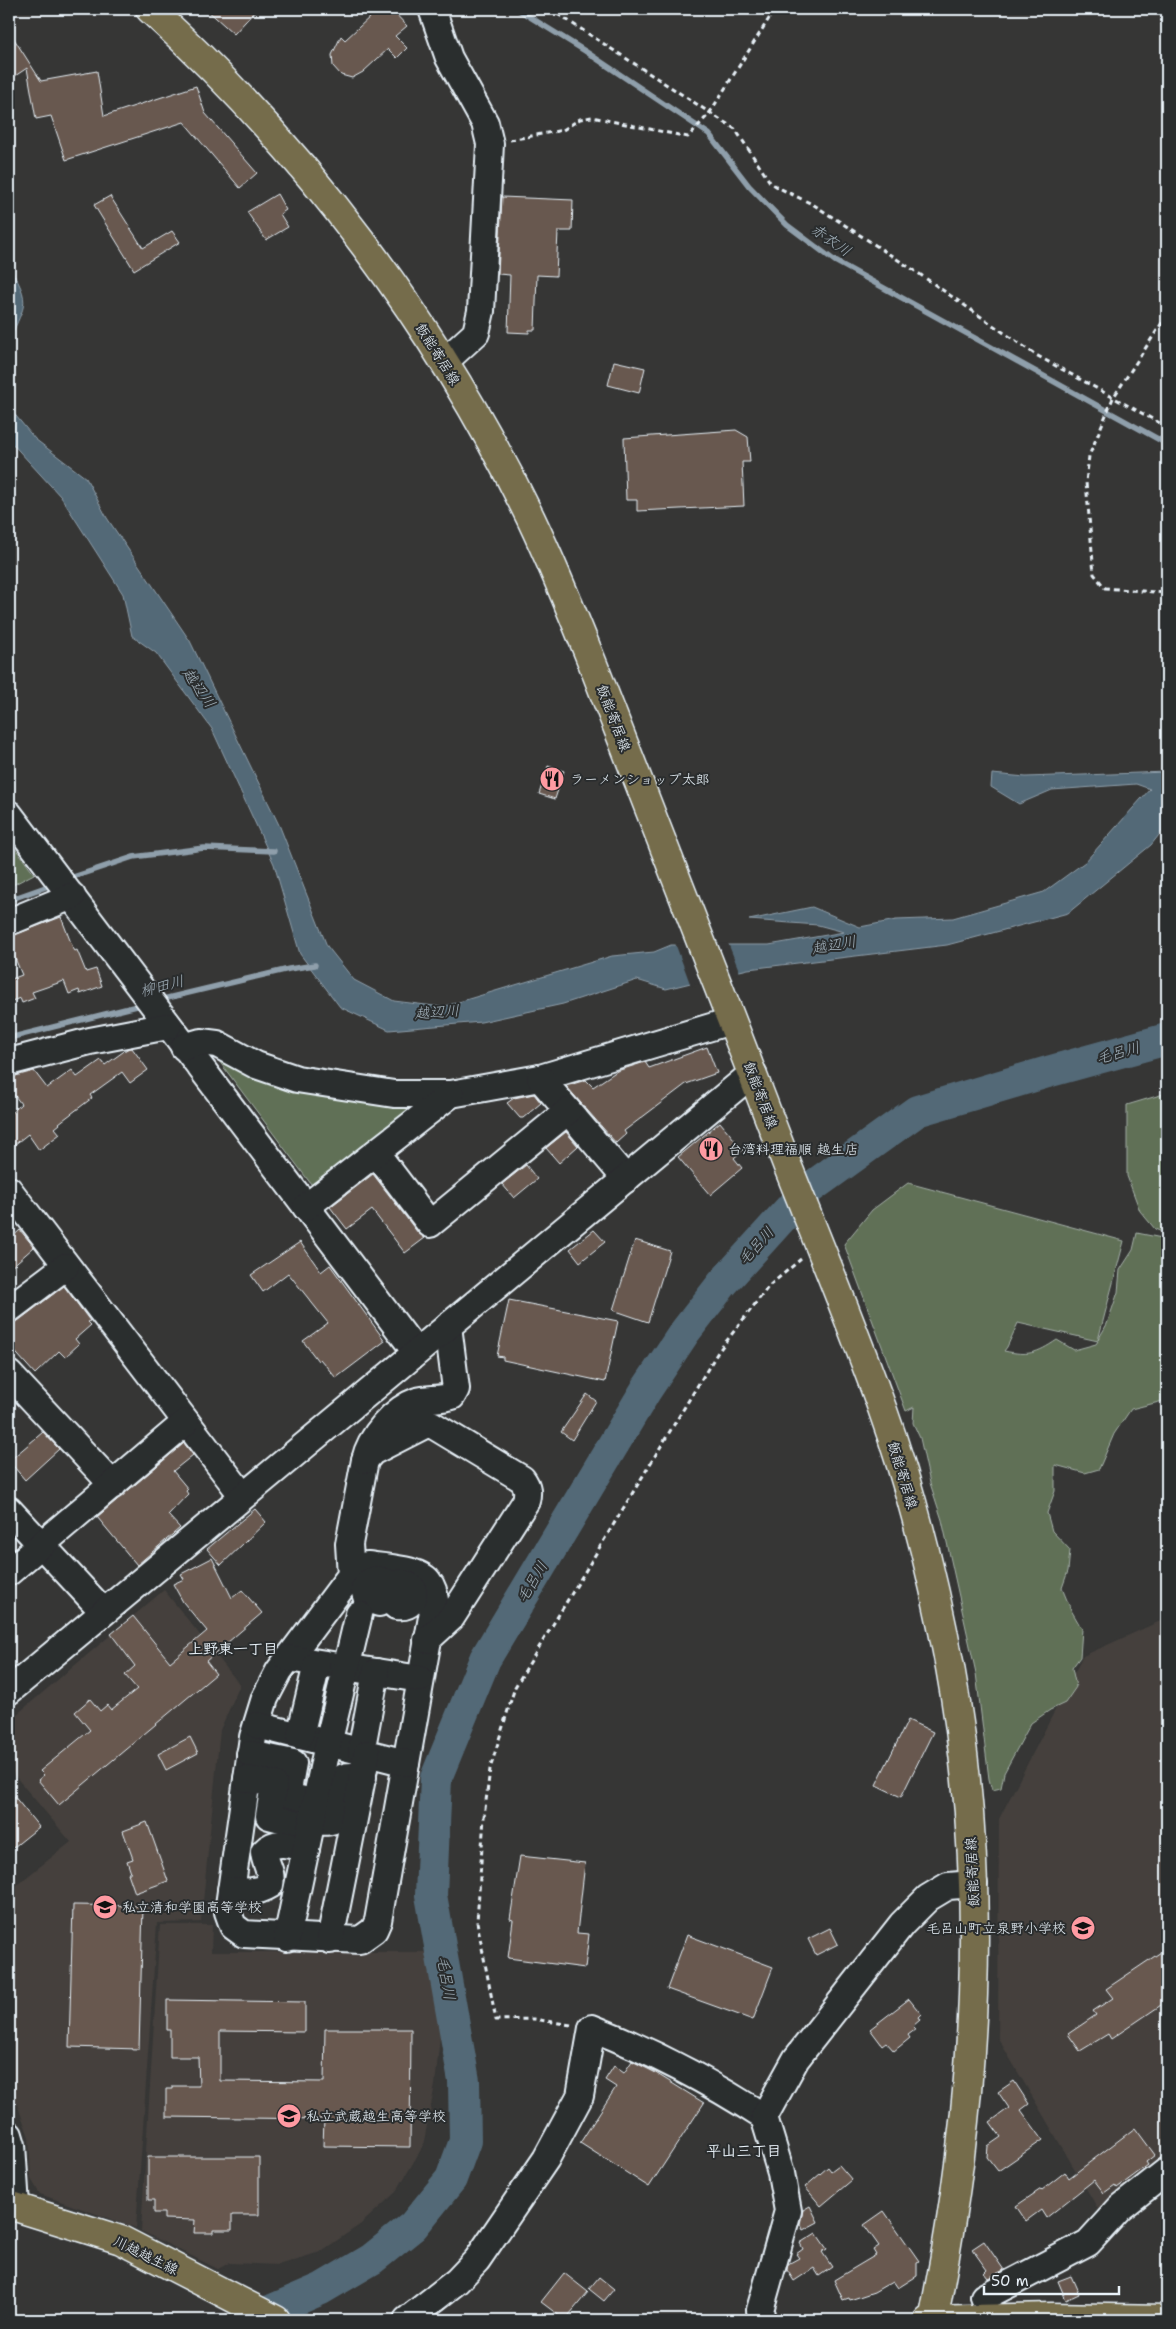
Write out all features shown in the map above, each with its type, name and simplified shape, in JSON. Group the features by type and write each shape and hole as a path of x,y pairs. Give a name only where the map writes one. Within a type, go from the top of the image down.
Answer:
{"main road":[{"name":"飯能寄居線","path":"150,9 235,92 305,171 386,275 444,362 492,444 542,542 572,612 753,1073 788,1167 811,1246 882,1408 906,1484 934,1587 950,1667 961,1742 974,1884 974,2012 968,2104 952,2215 933,2320"},
{"name":"川越越生線","path":"12,2206 121,2240 276,2320"},
{"path":"928,2320 1167,2319"}],"street":[{"path":"432,9 449,58 485,123 490,144 481,311 476,333 444,362"},
{"path":"9,814 416,1352"},
{"path":"9,922 70,894"},
{"path":"184,1047 201,1042 217,1044 256,1065 297,1079 394,1094 451,1094 540,1078 728,1012"},
{"path":"9,1062 165,1022"},
{"path":"9,1690 753,1073"},
{"path":"540,1078 626,1178"},
{"path":"306,1207 451,1094"},
{"path":"376,1153 430,1224 568,1111"},
{"path":"9,1190 243,1496"},
{"path":"9,1310 66,1266"},
{"path":"429,1633 382,1590 349,1544 367,1450 376,1436 396,1414 418,1401 452,1396 456,1389 448,1326"},
{"path":"9,1374 113,1485"},
{"path":"9,1572 186,1422"},
{"path":"365,1460 372,1452 423,1426 431,1424 522,1479 528,1494 521,1509 451,1618 429,1633 378,1921 374,1930 360,1940 287,1938 244,1934 237,1930 229,1919 231,1890 249,1767 257,1725 265,1698 279,1670 325,1609 382,1590"},
{"path":"9,1510 103,1611"},
{"path":"325,1609 359,1614 429,1633"},
{"path":"287,1938 328,1744 359,1614"},
{"path":"288,1658 420,1679"},
{"path":"300,1736 317,1664"},
{"path":"330,1940 364,1761 376,1672"},
{"path":"257,1725 328,1744 364,1761 406,1763"},
{"path":"231,1890 251,1892 262,1890 270,1885 272,1877 270,1866 265,1861 264,1852 270,1846 282,1844 311,1825 334,1820 338,1815 339,1806 334,1786 364,1761"},
{"path":"249,1767 293,1763 287,1796 311,1825"},
{"path":"764,2117 796,2059 902,1924 928,1898 948,1886 974,1884"},
{"path":"407,2320 457,2281 477,2260 546,2159 580,2096 592,2028 624,2040 764,2117 781,2173 788,2211 760,2310 762,2320"},
{"path":"9,2135 12,2146 12,2206"},
{"path":"984,2297 1088,2242 1120,2208 1167,2171"}],"path":[{"path":"550,9 734,129 770,182 814,205 918,273 1036,355 1167,427"},
{"path":"490,144 563,130 580,119 592,117 688,137 709,114 775,9"},
{"path":"1093,9 1167,9"},
{"path":"1167,315 1113,398 1089,456 1086,482 1094,574 1105,588 1167,593"},
{"path":"592,2028 534,2019 496,2020 477,1922 484,1817 490,1769 515,1687 718,1352 770,1286 811,1246"}],"shaded area":[{"name":"私立清和学園高等学校","path":"164,1590 240,1685 220,1730 201,1922 157,1923 136,2228 40,2194 31,2179 29,2137 9,2082 9,1891 71,1842 9,1769 9,1721"},
{"name":"毛呂山町立泉野小学校","path":"1167,1618 1167,2164 1101,2214 998,2038 999,1819 1083,1656"},
{"name":"私立武蔵越生高等学校","path":"160,1925 212,1925 211,1952 427,1952 440,2036 435,2085 423,2146 396,2192 361,2224 320,2252 278,2265 229,2263 218,2269 141,2231"}],"green space":[{"path":"9,840 34,874 9,887"},
{"path":"222,1056 421,1107 319,1186 311,1184 219,1061"},
{"path":"1167,1093 1167,1234 1155,1229 1140,1211 1127,1176 1127,1105"},
{"path":"908,1183 1124,1241 1098,1340 1107,1324 1118,1292 1120,1270 1133,1250 1137,1233 1167,1239 1167,1400 1131,1409 1114,1434 1099,1469 1085,1473 1055,1465 1055,1491 1047,1513 1052,1531 1070,1550 1068,1571 1062,1588 1071,1610 1082,1629 1080,1657 1072,1668 1076,1687 1065,1703 1050,1710 1031,1723 1004,1773 1001,1788 992,1790 976,1673 942,1520 930,1483 920,1438 913,1423 914,1407 906,1411 844,1244 872,1210","holes":["1018,1323 1098,1341 1096,1344 1074,1350 1057,1340 1032,1353 1004,1351"]}],"water":[{"path":"9,267 18,282 24,302 9,350"},
{"name":"越辺川","path":"9,398 11,410 35,439 86,478 107,518 190,641 280,827 327,946 354,980 394,1001 442,1007 612,956 654,952 671,945 769,945 844,932 818,925 749,920 812,907 860,927 896,920 953,918 1044,892 1085,862 1150,789 1136,784 1052,790 1019,804 991,787 992,774 1026,777 1167,772 1167,825 1151,845 1068,913 947,945 748,969 666,989 637,980 563,1004 481,1022 389,1030 340,1007 300,954 274,864 212,729 156,653 132,636 123,594 61,497 9,440"}],"pier":[{"path":"675,943 728,943 740,973 691,986"}],"building":[{"path":"206,9 257,9 234,34"},
{"path":"364,9 391,9 407,26 395,36 407,48 397,58 388,49 363,72 352,78 341,75 333,66 332,55 341,36 345,40 371,16"},
{"path":"9,31 41,81 97,71 104,116 196,86 205,113 257,173 240,188 184,122 66,160 51,116 36,119 27,68 9,80"},
{"path":"277,194 286,210 280,214 288,227 266,240 247,212"},
{"path":"110,196 143,248 172,231 180,242 134,270 94,205"},
{"path":"502,197 573,200 572,231 558,231 556,276 537,275 535,330 529,330 529,333 508,332 510,275 498,274"},
{"path":"614,361 645,368 639,393 608,385"},
{"path":"736,430 748,437 750,462 742,462 744,506 637,511 637,500 626,500 624,438"},
{"path":"548,766 564,771 555,799 539,794"},
{"path":"61,917 73,948 75,951 77,950 86,972 96,969 102,986 80,994 79,990 69,994 64,981 32,992 35,998 22,1003 20,998 9,1002 9,980 22,975 9,944 9,937"},
{"path":"707,1047 717,1073 686,1084 624,1131 626,1134 616,1143 566,1086 586,1080 593,1087 617,1071 645,1062 649,1068"},
{"path":"132,1048 148,1070 130,1083 122,1072 90,1095 92,1098 55,1128 60,1134 39,1150 28,1134 9,1149 9,1115 21,1104 9,1088 15,1081 12,1077 34,1071 47,1088 72,1070 77,1077 101,1060 105,1065 127,1049"},
{"path":"534,1094 541,1103 523,1118 520,1118 507,1103 514,1098"},
{"path":"720,1122 743,1150 734,1158 742,1168 710,1195 678,1157"},
{"path":"566,1132 578,1146 559,1163 546,1148"},
{"path":"526,1165 537,1179 514,1198 502,1184"},
{"path":"373,1174 418,1233 425,1238 405,1253 372,1210 347,1229 330,1207"},
{"path":"20,1230 34,1247 9,1269 9,1240"},
{"path":"594,1230 605,1242 580,1262 570,1249"},
{"path":"635,1240 670,1251 648,1322 613,1310"},
{"path":"300,1242 321,1272 330,1265 385,1341 336,1378 320,1359 318,1361 303,1341 328,1323 288,1273 263,1292 251,1275"},
{"path":"64,1286 91,1325 75,1339 79,1344 65,1357 59,1351 35,1374 9,1345 9,1324 18,1321"},
{"path":"509,1300 618,1321 605,1382 503,1360 503,1357 497,1356"},
{"path":"587,1394 596,1401 572,1440 561,1432"},
{"path":"43,1432 59,1449 25,1480 9,1461"},
{"path":"184,1443 193,1455 173,1471 188,1489 186,1491 188,1494 168,1515 180,1528 137,1565 97,1517"},
{"path":"255,1509 266,1522 221,1565 207,1549"},
{"path":"212,1558 232,1598 242,1590 262,1613 206,1661 216,1674 59,1805 38,1780 44,1775 40,1771 90,1730 75,1712 90,1699 100,1711 107,1705 111,1710 137,1689 125,1675 135,1666 111,1634 133,1616 170,1662 207,1631 183,1602 173,1584 184,1579 181,1574"},
{"path":"908,1720 933,1732 901,1797 876,1785"},
{"path":"190,1737 198,1753 166,1770 158,1754"},
{"path":"9,1790 39,1827 9,1851"},
{"path":"147,1822 168,1881 135,1893 128,1873 131,1873 127,1861 133,1859 123,1831"},
{"path":"520,1856 585,1863 577,1933 589,1934 585,1968 508,1958 513,1920 510,1919"},
{"path":"73,1905 143,1906 139,2049 69,2047"},
{"path":"830,1928 838,1944 816,1955 808,1939"},
{"path":"687,1935 773,1967 753,2020 667,1989"},
{"path":"1167,1948 1167,2001 1111,2039 1108,2034 1080,2051 1068,2034 1096,2015 1093,2011 1113,1998 1106,1989"},
{"path":"909,1999 921,2014 918,2017 920,2020 913,2026 916,2029 908,2035 910,2038 894,2051 886,2042 882,2045 870,2029"},
{"path":"167,2000 305,2002 305,2032 220,2031 220,2081 324,2082 325,2029 411,2029 410,2147 323,2146 324,2119 166,2117 166,2089 172,2089 172,2086 199,2086 198,2057 170,2057 170,2030 167,2030"},
{"path":"632,2061 654,2072 704,2103 649,2187 580,2143 616,2087 605,2080 614,2066 624,2073"},
{"path":"1014,2081 1029,2104 1021,2110 1043,2140 998,2171 987,2157 988,2146 1001,2137 990,2122 1009,2108 998,2092"},
{"path":"1135,2128 1155,2155 1146,2162 1148,2165 1117,2188 1115,2185 1104,2193 1094,2180 1046,2218 1041,2210 1026,2221 1016,2206 1042,2190 1065,2172 1069,2178"},
{"path":"148,2157 259,2157 259,2215 232,2215 232,2230 213,2230 213,2233 194,2233 195,2220 164,2219 164,2213 154,2213 154,2200 148,2200"},
{"path":"839,2165 852,2180 821,2206 805,2187 828,2167 831,2171"},
{"path":"810,2206 818,2222 803,2230 800,2224 803,2210"},
{"path":"884,2211 919,2261 917,2262 917,2276 898,2288 893,2281 874,2292 850,2300 849,2298 843,2300 834,2280 876,2255 873,2250 879,2246 864,2225"},
{"path":"816,2233 827,2249 822,2252 832,2267 819,2276 814,2268 794,2281 787,2270 788,2264 799,2258 796,2254 803,2249 800,2243"},
{"path":"984,2241 1004,2270 988,2278 984,2273 987,2270 972,2249"},
{"path":"564,2273 588,2292 565,2320 541,2302"},
{"path":"1071,2276 1079,2294 1066,2300 1058,2281"},
{"path":"599,2277 614,2289 604,2301 589,2289"}],"waterway":[{"name":"赤衣川","path":"517,9 585,51 709,134 749,186 787,225 835,261 1167,444"},
{"path":"67,879 133,857 204,848 274,851"},
{"path":"9,900 54,884"},
{"name":"柳田川","path":"159,1000 289,969 315,965"},
{"name":"柳田川","path":"9,1038 145,1004"},
{"name":"毛呂川","path":"249,2320 321,2289 372,2259 413,2226 451,2179 465,2141 464,2081 431,1895 436,1778 485,1659 646,1390 684,1333 722,1284 806,1191 917,1111 1167,1039"}],"place":[{"name":"ラーメンショップ太郎","path":"552,779"},
{"name":"台湾料理福順 越生店","path":"711,1149"},
{"name":"私立清和学園高等学校","path":"105,1907"},
{"name":"毛呂山町立泉野小学校","path":"1083,1928"},
{"name":"私立武蔵越生高等学校","path":"289,2116"}],"district":[{"name":"上野東一丁目","path":"233,1649"},
{"name":"平山三丁目","path":"744,2151"}]}
